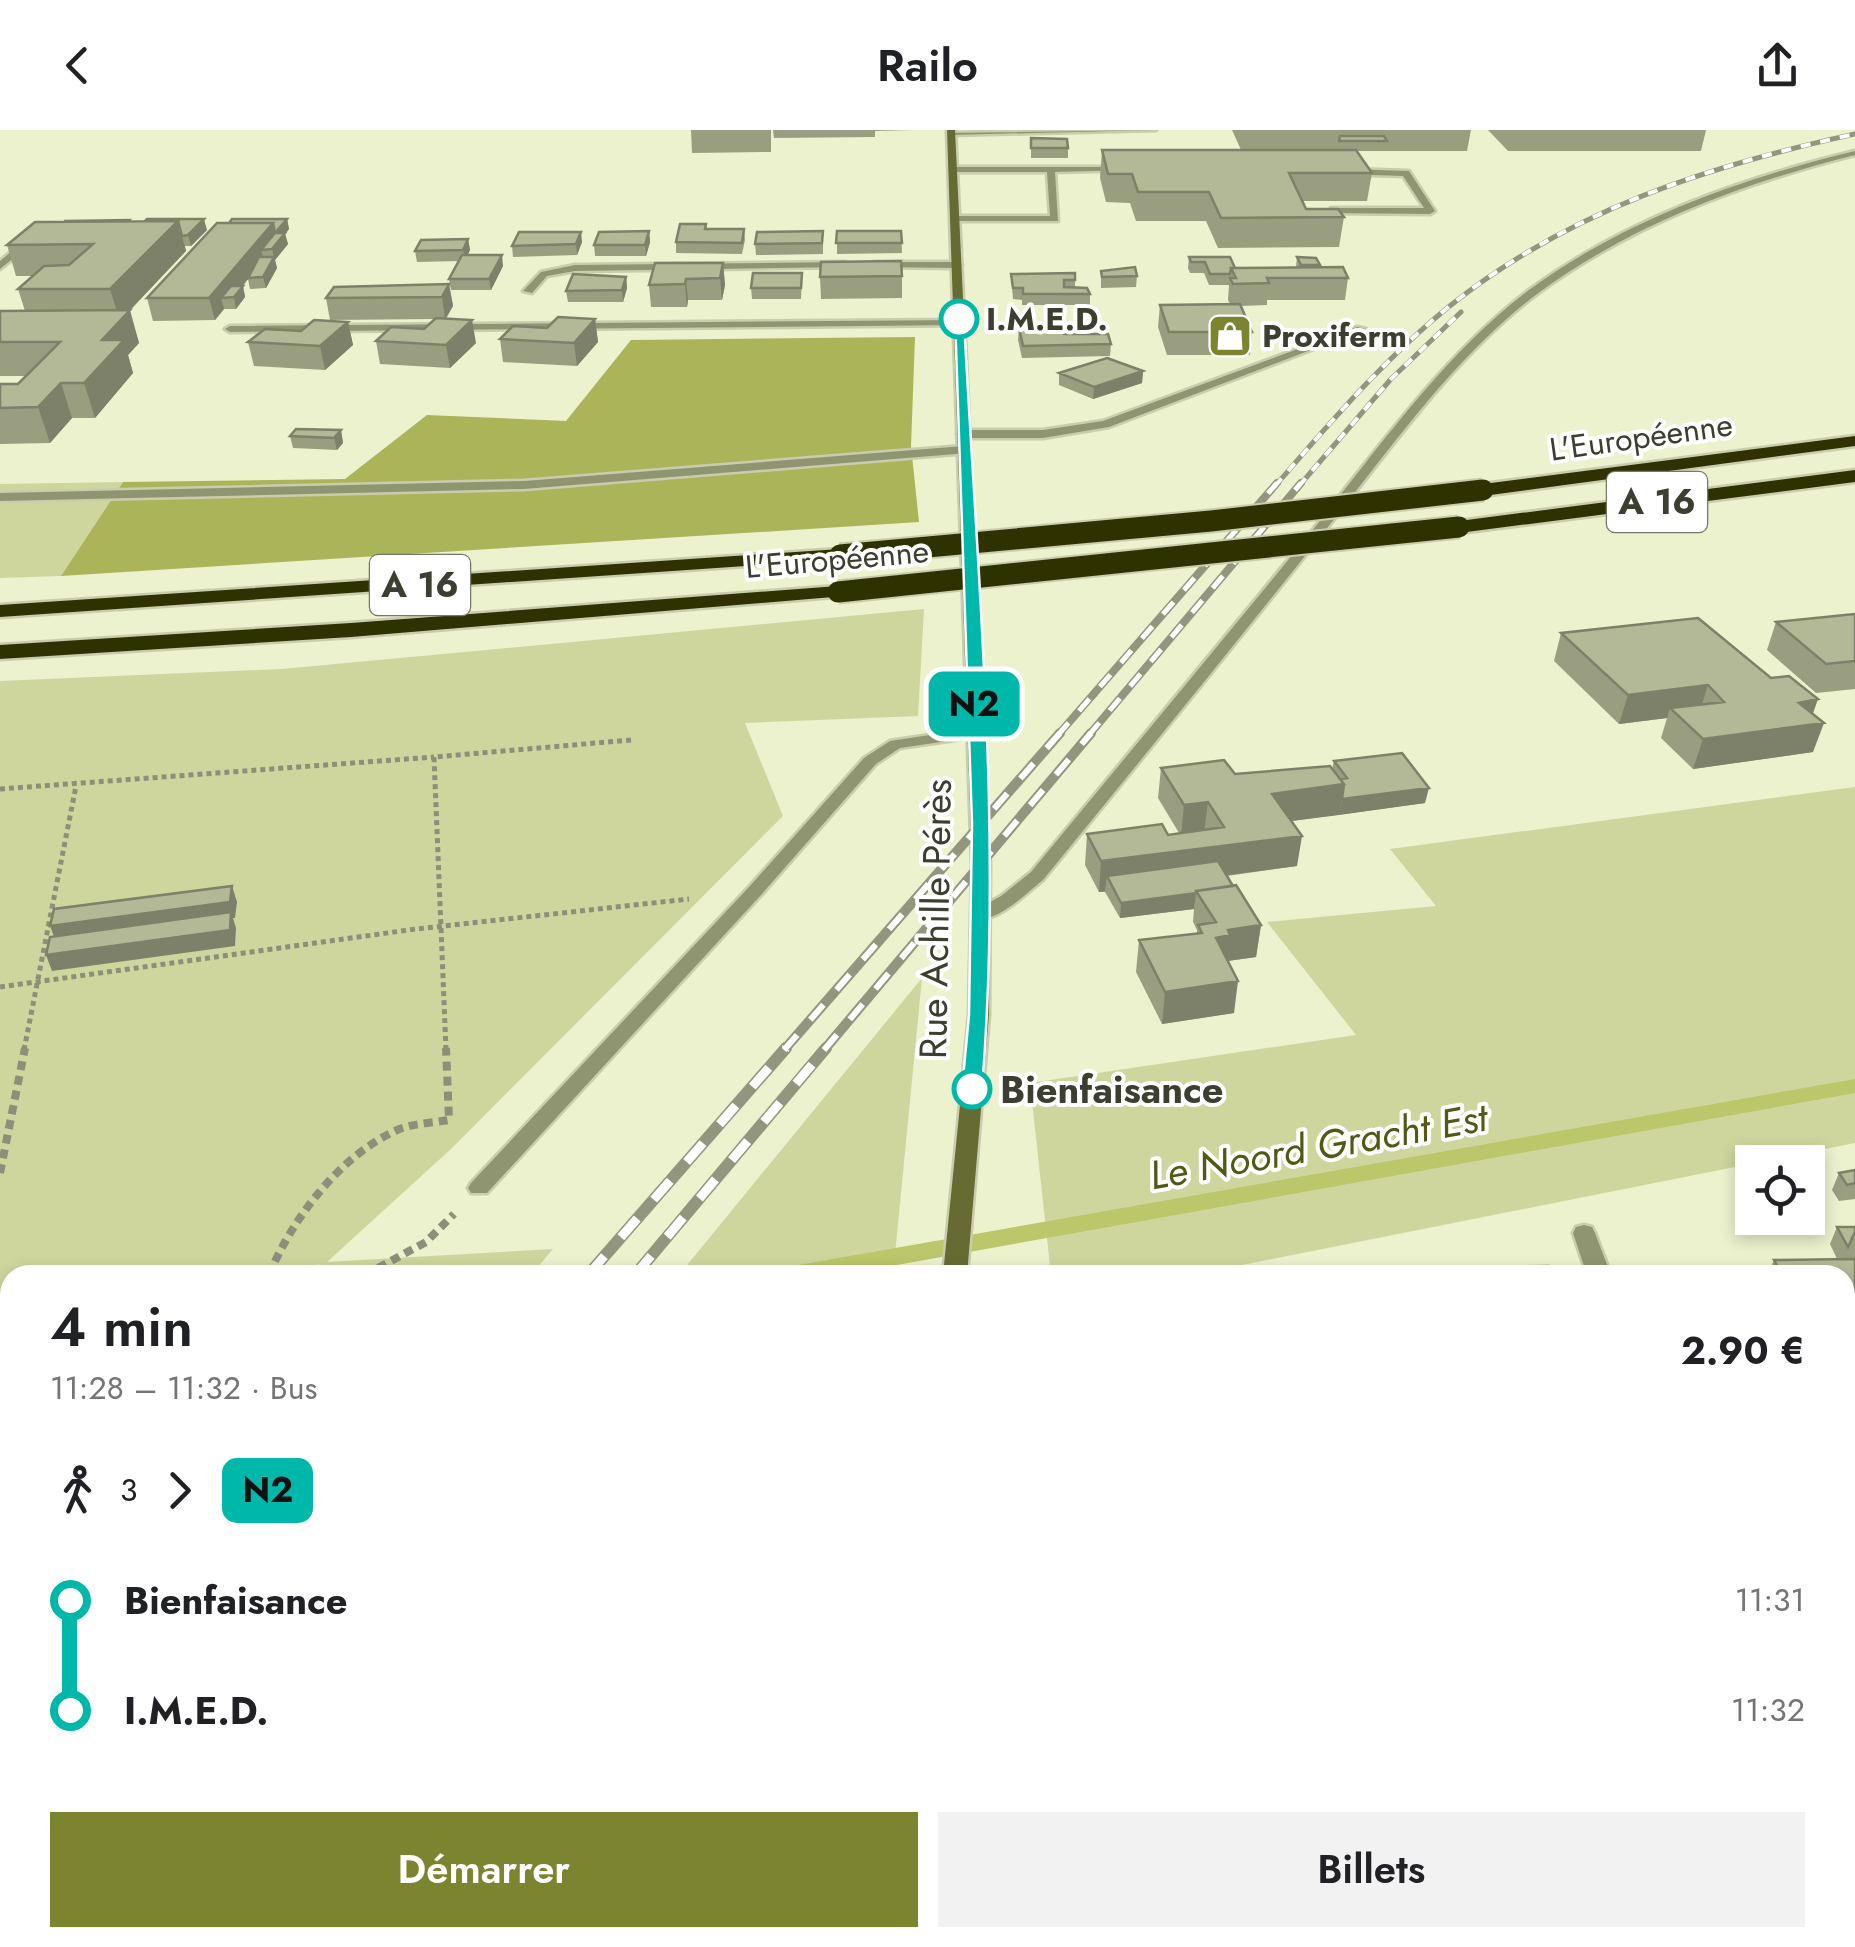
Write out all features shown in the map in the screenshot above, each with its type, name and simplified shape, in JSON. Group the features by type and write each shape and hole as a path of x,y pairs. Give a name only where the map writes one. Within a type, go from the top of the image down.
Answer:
{"highway":[{"name":"L'Européenne","path":"0,610 840,555 1482,490 1855,440"},
{"name":"L'Européenne","path":"0,652 351,630 838,592 1459,527 1855,476"},
{"path":"1459,527 1855,493"}],"street":[{"path":"951,132 1152,130"},
{"name":"Rue Achille Pérès","path":"951,132 981,824 978,1015 955,1265"},
{"path":"980,914 1007,900 1036,876 1361,478 1469,352 1518,305 1582,259 1681,208 1763,178 1855,153"},
{"path":"953,169 1130,170"},
{"path":"955,218 1055,219 1051,170"},
{"path":"1327,172 1406,173 1430,212 1331,210"},
{"path":"0,266 21,248"},
{"path":"528,291 544,274 588,268 957,265"},
{"path":"230,328 959,323"},
{"path":"963,434 1043,434 1105,424 1361,329"},
{"path":"0,497 524,485 964,450"},
{"path":"480,1188 883,750 913,740 976,733"},
{"path":"1584,1233 1595,1265"}],"path":[{"path":"0,790 631,740"},
{"path":"272,1265 292,1226 368,1148 398,1130 448,1120 434,757"},
{"path":"0,1173 76,786"},
{"path":"0,987 441,926 755,891"},
{"path":"383,1265 426,1242 480,1188"}],"green space":[{"path":"915,337 911,446 919,522 61,576 123,482 345,479 427,415 566,421 631,340"},
{"path":"123,482 61,576 0,578 0,484"},
{"path":"924,609 918,716 745,723 783,816 451,1149 327,1262 553,1249 539,1265 0,1265 0,681 282,669"},
{"path":"1855,787 1855,1143 1825,1149 1825,1145 1735,1145 1735,1167 1242,1265 1050,1265 1030,1083 1356,1035 1267,922 1436,906 1390,849"},
{"path":"922,978 894,1265 687,1265"}],"building":[{"path":"1340,136 1384,136 1387,141 1339,141"},
{"path":"1031,138 1067,139 1068,148 1031,148"},
{"path":"1102,150 1356,150 1372,173 1289,173 1306,209 1338,209 1344,217 1221,218 1209,192 1138,192 1132,174 1108,174"},
{"path":"147,219 204,219 182,236 178,221"},
{"path":"232,219 287,219 275,233 273,223 229,223"},
{"path":"178,221 110,289 18,289 44,266 69,265 93,244 7,245 35,222"},
{"path":"217,223 273,223 209,298 147,298"},
{"path":"680,224 706,224 705,229 744,229 742,243 676,242"},
{"path":"649,231 645,245 594,245 599,232"},
{"path":"823,231 822,243 755,244 757,232"},
{"path":"837,231 901,231 902,243 836,243"},
{"path":"519,232 581,232 576,244 512,246"},
{"path":"275,233 285,233 272,249 261,250"},
{"path":"468,239 463,250 415,251 421,240"},
{"path":"462,255 502,255 489,279 449,279"},
{"path":"259,257 274,257 263,277 248,278"},
{"path":"1189,257 1230,257 1235,268 1231,268 1230,274 1210,274 1205,262 1191,262"},
{"path":"1297,257 1316,258 1320,265 1301,265"},
{"path":"901,261 902,276 820,277 821,262"},
{"path":"655,263 723,263 720,278 649,285"},
{"path":"1135,267 1137,276 1102,277 1101,271"},
{"path":"1343,267 1348,278 1267,278 1269,283 1233,284 1230,278 1236,278 1231,268"},
{"path":"753,273 802,273 801,288 751,288"},
{"path":"1075,273 1075,280 1064,280 1064,287 1087,288 1090,294 1023,294 1023,288 1013,288 1011,274"},
{"path":"573,274 626,277 622,290 566,291"},
{"path":"449,284 442,297 326,298 334,287"},
{"path":"231,286 243,286 234,297 221,298"},
{"path":"1240,304 1252,332 1169,332 1160,305"},
{"path":"130,310 102,340 124,340 84,383 61,383 38,407 0,408 0,384 18,384 60,342 0,342 0,311"},
{"path":"558,317 595,319 574,343 500,339 513,326 547,328"},
{"path":"436,318 472,320 446,345 376,341 391,327 424,329"},
{"path":"314,320 348,322 320,346 248,342 265,329 301,331"},
{"path":"1019,328 1108,334 1111,344 1023,346"},
{"path":"1107,358 1143,371 1094,387 1059,373"},
{"path":"296,429 341,430 334,438 290,436"},
{"path":"1855,614 1855,661 1826,664 1776,622"},
{"path":"1698,618 1771,678 1789,676 1818,699 1799,703 1824,723 1703,739 1670,708 1724,702 1708,685 1628,695 1561,633"},
{"path":"1402,753 1429,788 1342,799 1344,784 1340,779 1347,778 1334,761"},
{"path":"1224,760 1235,774 1330,766 1344,784 1272,794 1302,836 1101,861 1087,834 1162,824 1168,835 1224,827 1208,802 1184,805 1161,768"},
{"path":"1218,861 1233,886 1121,903 1107,876"},
{"path":"1236,885 1261,925 1228,930 1230,935 1216,938 1238,981 1165,992 1139,940 1202,933 1198,925 1216,922 1196,891"},
{"path":"232,886 230,902 50,926 54,909"},
{"path":"231,912 230,930 46,955 50,937"},
{"path":"1855,1170 1855,1183 1847,1185 1839,1173"},
{"path":"1837,1227 1855,1227 1848,1247"},
{"path":"1855,1259 1855,1265 1777,1265 1774,1260"}],"waterway":[{"name":"Le Noord Gracht Est","path":"849,1265 1855,1086"}],"railway":[{"path":"1275,486 1403,347 1496,272 1592,218 1642,196 1747,161 1855,134"},
{"path":"1299,486 1391,379 1461,312"},
{"path":"1058,735 1277,483"},
{"path":"1089,735 1301,483"},
{"path":"784,1050 1060,733"},
{"path":"824,1050 1091,733"},
{"path":"597,1265 786,1048"},
{"path":"643,1265 826,1048"}],"bus line":[{"name":"N2","path":"959,319 981,824 978,1015 972,1089"}],"place":[{"name":"I.M.E.D.","path":"959,319"},
{"name":"Proxiferm","path":"1230,336"},
{"name":"Bienfaisance","path":"972,1089"}]}
